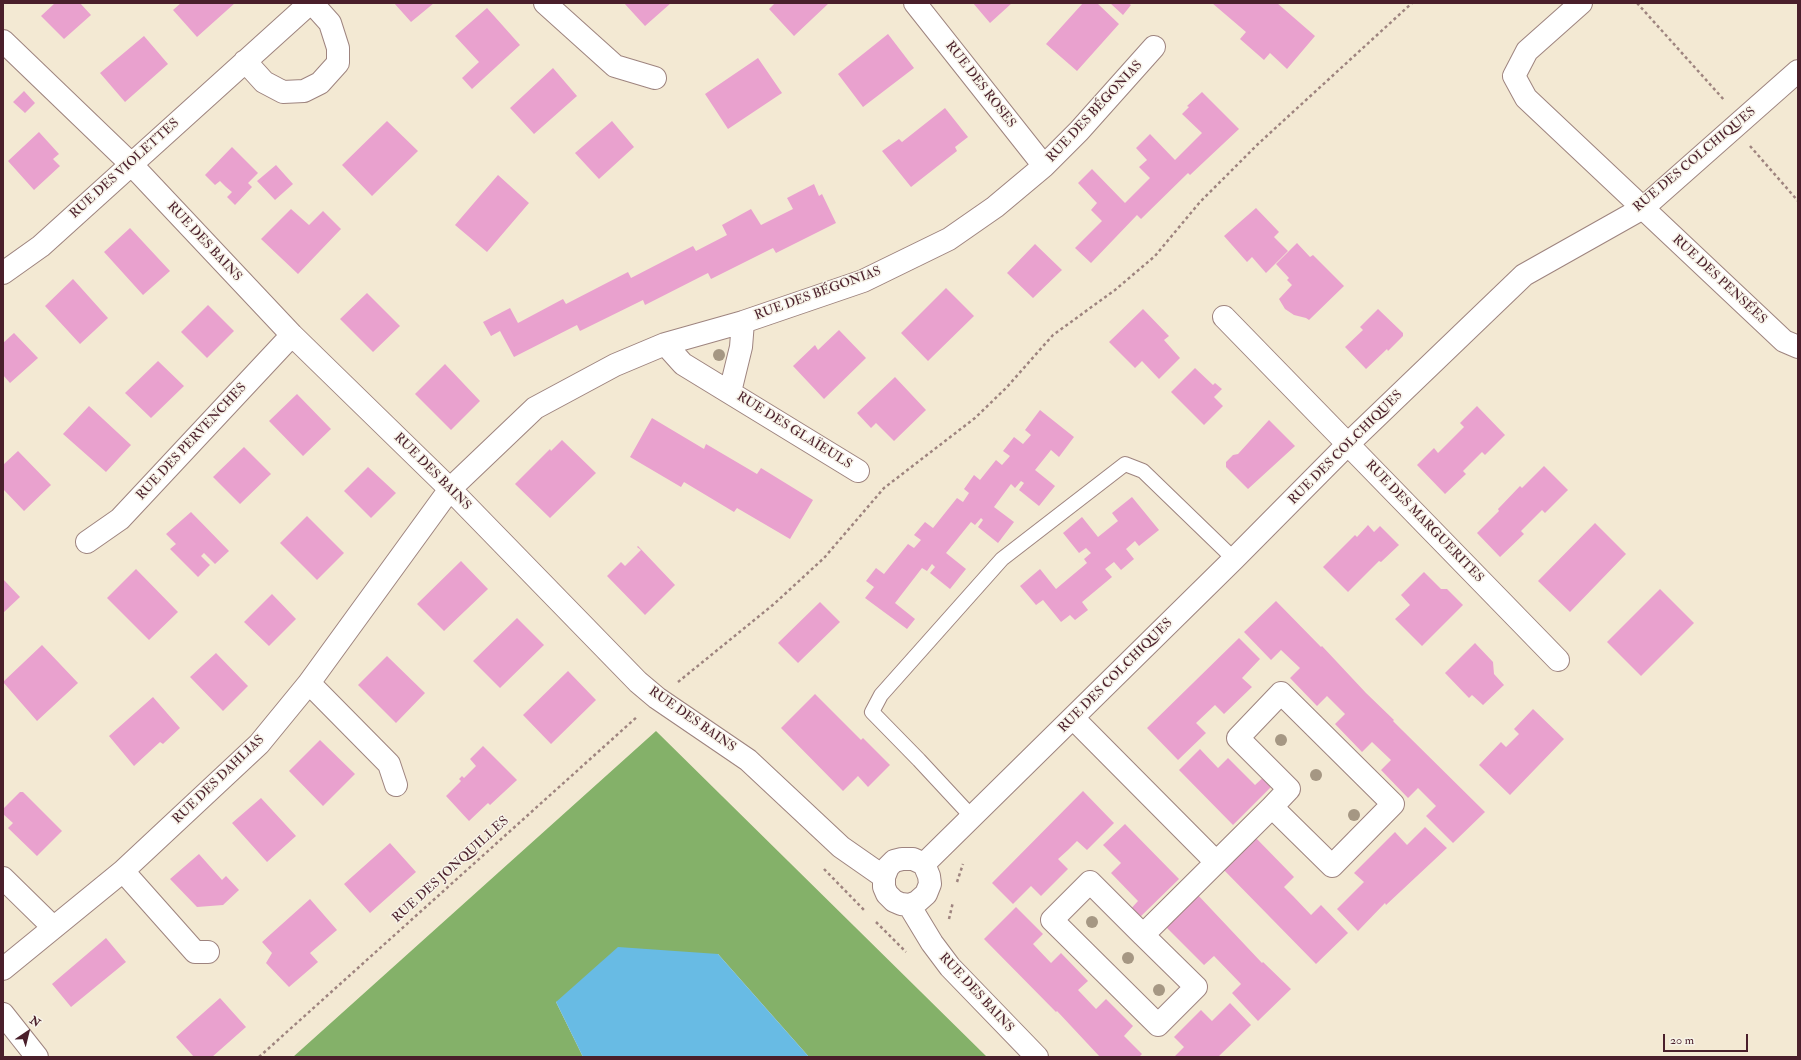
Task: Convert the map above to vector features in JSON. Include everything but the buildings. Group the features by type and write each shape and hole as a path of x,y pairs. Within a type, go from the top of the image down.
{"street":[{"name":"RUE DES VIOLETTES","path":"3,273 41,246 245,61 311,3 330,22 338,48 338,63 320,83 304,91 283,92 264,82 245,61"},
{"path":"545,3 615,66 654,78"},
{"name":"RUE DES ROSES","path":"915,3 1044,166"},
{"name":"RUE DES PENSÉES","path":"1581,3 1527,51 1514,76 1526,98 1784,341 1798,347"},
{"name":"RUE DES BAINS","path":"3,41 131,164 292,335 450,489 638,682 657,698 748,760 841,847 884,878"},
{"name":"RUE DES BÉGONIAS","path":"450,489 535,408 615,365 665,344 743,322 863,281 949,239 995,207 1044,166 1080,131 1154,47"},
{"name":"RUE DES COLCHIQUES","path":"924,864 1234,559 1348,444 1524,276 1644,208 1798,71"},
{"name":"RUE DES MARGUERITES","path":"1224,317 1558,660"},
{"name":"RUE DES GLAÏEULS","path":"730,392 741,347 743,322"},
{"name":"RUE DES PERVENCHES","path":"87,542 120,519 292,335"},
{"name":"RUE DES GLAÏEULS","path":"665,344 682,364 858,471"},
{"name":"RUE DES DAHLIAS","path":"3,969 52,927 123,871 259,744 309,683 450,489"},
{"path":"309,683 389,764 396,785"},
{"path":"1143,936 1289,789 1238,738 1281,693 1393,804 1332,866 1272,807"},
{"path":"1073,718 1216,862"},
{"path":"912,859 924,864 929,876 930,884 923,898 909,905 894,901 887,894 884,887 884,878 888,867 898,860 912,859"},
{"path":"123,871 195,952 208,952"},
{"path":"3,878 52,927"},
{"path":"1090,882 1143,936 1196,987 1158,1025 1052,920 1090,882"},
{"name":"RUE DES BAINS","path":"909,905 932,943 950,967 1037,1057"},
{"path":"3,1014 37,1057"}],"lane":[{"path":"972,817 872,712 881,695 1002,559 1125,464 1143,471 1234,559"}],"path":[{"name":"RUE DES JONQUILLES","path":"259,1057 657,698 774,604 824,558 884,488 975,418 1006,387 1053,335 1115,290 1156,256 1200,202 1258,144 1412,3"},
{"path":"1637,3 1738,124 1798,201"}],"green space":[{"path":"656,731 987,1057 809,1057 718,954 556,1002 583,1057 293,1057"}],"water":[{"path":"618,947 718,954 809,1057 583,1057 556,1002"}]}
